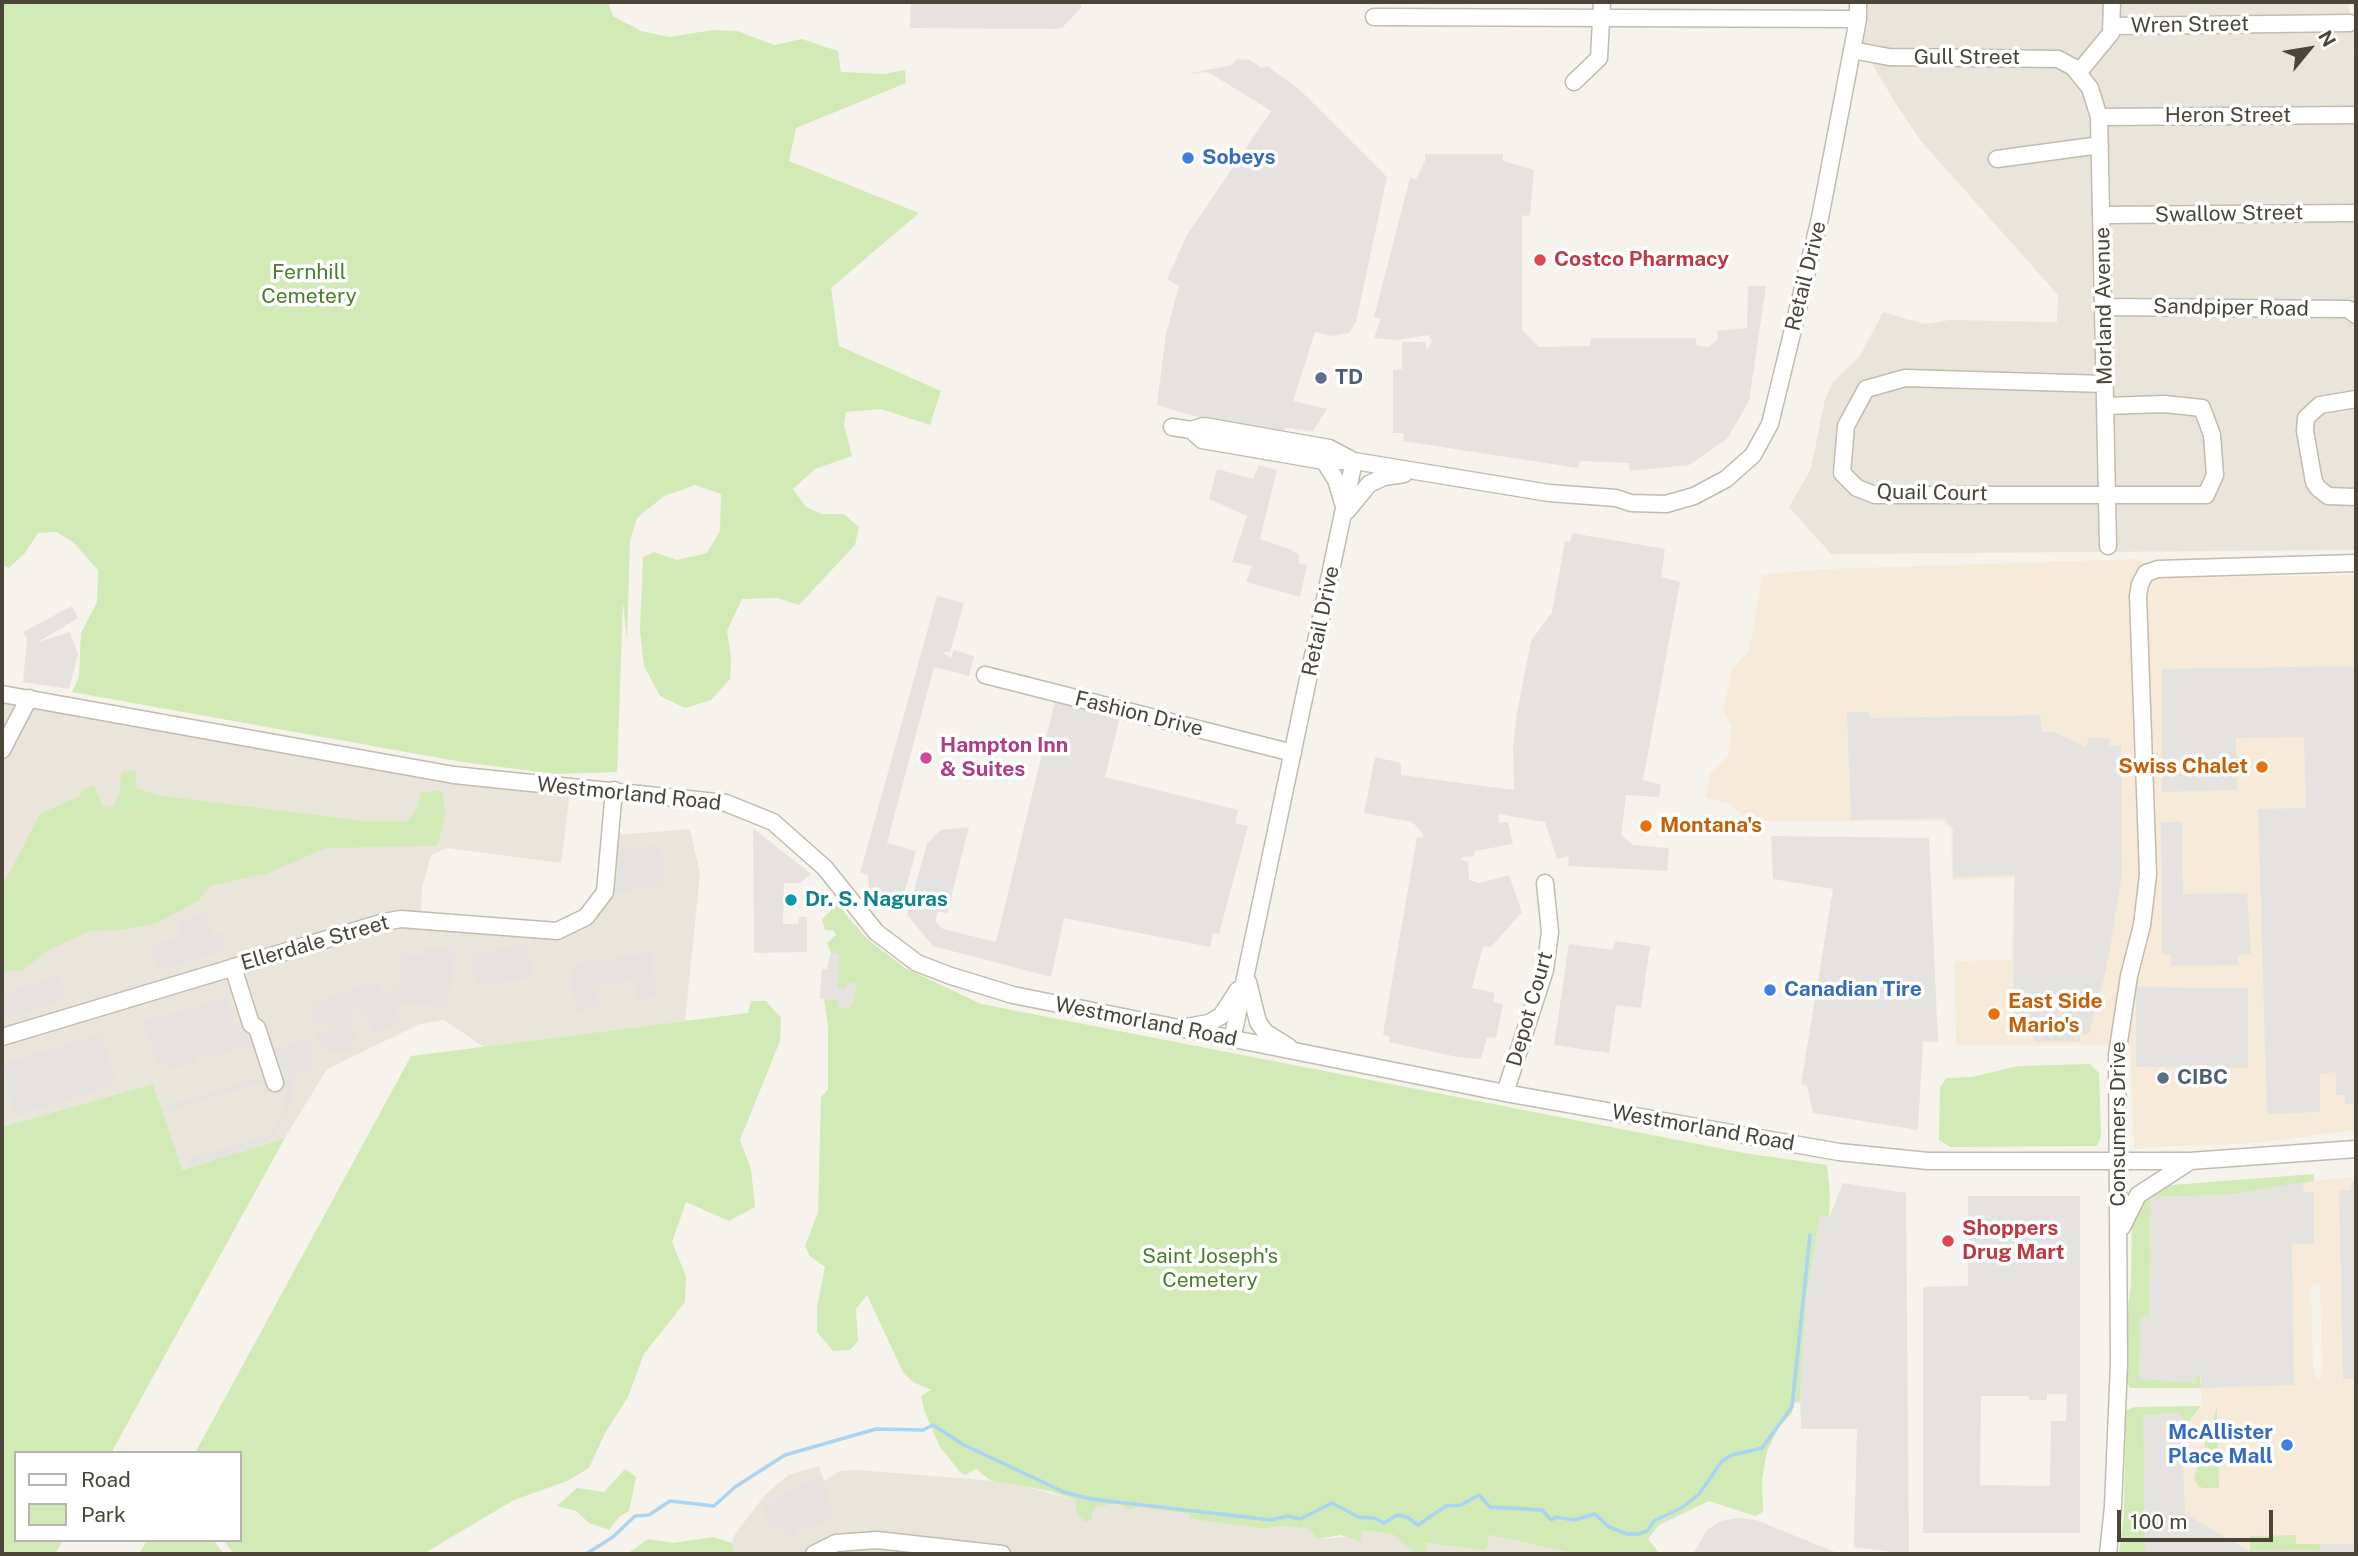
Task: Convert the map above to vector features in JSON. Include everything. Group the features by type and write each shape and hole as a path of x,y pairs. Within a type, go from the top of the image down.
{"street":[{"name":"Retail Drive","path":"1232,1040 1354,461 1549,493 1616,498 1666,496 1674,500 1713,486 1740,468 1753,455 1770,424 1820,218 1852,50 1858,2"},
{"path":"2079,72 2102,47 2113,26 2112,2"},
{"path":"1374,16 1602,10 1857,19"},
{"path":"1574,82 1599,58 1602,10"},
{"name":"Wren Street","path":"2113,26 2350,23"},
{"name":"Gull Street","path":"1852,50 1889,57 2051,58 2067,62 2079,72"},
{"name":"Morland Avenue","path":"2079,72 2095,99 2099,117 2108,546"},
{"name":"Heron Street","path":"2099,117 2356,116"},
{"path":"1997,159 2100,145"},
{"name":"Swallow Street","path":"2103,215 2356,213"},
{"name":"Sandpiper Road","path":"2104,307 2348,309 2356,315"},
{"name":"Quail Court","path":"2105,384 1905,378 1866,389 1846,426 1842,473 1857,488 1875,495 2107,493"},
{"path":"2356,399 2320,405 2311,411 2305,431 2314,482 2318,488 2328,496 2356,497"},
{"path":"2106,406 2164,404 2202,408 2212,435 2215,475 2206,495 2107,493"},
{"path":"1172,427 1191,430 1204,426 1329,448 1354,461"},
{"path":"1191,430 1202,440 1324,461 1354,461"},
{"path":"1324,461 1340,489 1343,516"},
{"path":"1343,516 1368,484 1384,477 1417,472"},
{"name":"Consumers Drive","path":"2108,1554 2113,1506 2119,1363 2119,1036 2129,976 2142,925 2148,875 2138,596 2146,573 2158,569 2356,563"},
{"name":"Fashion Drive","path":"985,675 1293,753"},
{"name":"Westmorland Road","path":"2,694 442,773 719,801 746,809 773,822 825,868 876,932 917,963 981,987 1176,1029 1505,1093 1758,1138 1895,1158 2023,1164 2118,1163 2190,1161 2356,1149"},
{"path":"2,750 29,698"},
{"name":"Ellerdale Street","path":"2,1037 401,919 557,931 586,917 606,892 614,790"},
{"name":"Depot Court","path":"1505,1093 1545,970 1550,932 1545,883"},
{"path":"238,966 251,1024 257,1028 275,1083"},
{"path":"1176,1029 1209,1023 1221,1016 1246,972"},
{"path":"1246,972 1258,1021 1277,1040 1301,1053"},
{"path":"2120,1232 2138,1195 2190,1161"},
{"path":"814,1554 836,1544 877,1541 1002,1554"}],"shaded area":[{"path":"911,2 1081,2 1081,8 1063,27 1057,29 910,28"},
{"path":"1861,2 2348,2 2350,15 2356,18 2353,54 2356,56 2356,550 1831,554 1789,507 1811,469 1825,399 1834,381 1860,356 1883,312 1925,324 1950,320 2057,322 2058,295 1921,141 1896,104 1862,47 1858,20"},
{"path":"1237,59 1250,60 1262,68 1267,66 1300,90 1387,177 1356,322 1349,333 1331,336 1315,332 1293,401 1327,409 1313,431 1285,428 1282,442 1157,405 1166,334 1179,286 1167,279 1187,235 1271,111 1208,72 1187,74 1232,65"},
{"path":"1425,154 1503,154 1503,161 1534,170 1530,215 1522,216 1522,330 1539,347 1590,346 1591,338 1696,338 1696,345 1709,347 1718,339 1717,331 1747,328 1748,286 1766,286 1749,401 1727,439 1689,465 1630,471 1629,463 1580,461 1578,468 1403,441 1404,433 1393,433 1393,370 1402,369 1402,342 1425,342 1427,350 1432,342 1429,335 1396,340 1374,338 1381,319 1374,317 1410,178 1416,179 1425,161"},
{"path":"1259,465 1277,470 1260,539 1292,550 1299,555 1299,563 1307,565 1300,597 1246,582 1252,566 1232,562 1247,516 1209,499 1217,469 1253,479"},
{"path":"1572,533 1665,549 1661,577 1680,582 1643,780 1661,785 1659,797 1626,795 1621,835 1633,845 1669,848 1667,871 1568,866 1569,856 1557,859 1545,822 1498,814 1499,823 1508,822 1513,844 1475,851 1474,856 1463,857 1462,860 1468,862 1469,880 1479,883 1509,875 1522,912 1491,947 1483,946 1472,988 1495,993 1493,1002 1503,1004 1496,1038 1487,1037 1481,1059 1457,1057 1389,1042 1390,1037 1383,1034 1417,837 1423,838 1423,833 1412,822 1364,813 1375,757 1401,763 1401,775 1514,790 1513,746 1531,641 1552,612 1565,541 1570,542"},
{"path":"2139,559 2158,578 2356,575 2356,1130 2255,1143 2134,1148 2130,1045 1956,1046 1955,961 2011,960 2014,878 1952,880 1951,828 1942,821 1749,821 1729,803 1706,798 1710,773 1728,757 1732,727 1723,710 1732,669 1749,651 1762,575 1828,569"},
{"path":"937,596 964,603 950,652 942,652 951,658 954,650 974,656 969,676 934,667 887,843 916,851 900,909 878,903 880,894 869,888 868,875 860,873"},
{"path":"72,606 78,618 38,642 70,632 78,654 69,689 23,682 27,639 23,632"},
{"path":"2356,666 2356,1104 2345,1104 2345,1095 2336,1095 2336,1072 2320,1074 2320,1112 2267,1114 2258,809 2306,808 2304,737 2236,738 2237,790 2162,792 2162,669"},
{"path":"2,694 571,785 561,863 447,848 431,855 422,888 421,911 532,922 560,921 577,913 596,892 603,836 690,829 700,874 685,1021 484,1047 444,1020 420,1024 327,1069 285,1138 181,1170 153,1084 2,1127"},
{"path":"1055,701 1120,717 1105,777 1238,810 1235,823 1248,826 1219,934 1213,933 1210,947 1064,918 1051,977 933,946 907,915 927,844 940,830 969,827 947,914 938,911 935,921 943,929 996,942"},
{"path":"1847,712 1868,712 1870,718 2040,715 2042,732 2053,732 2086,747 2089,738 2110,738 2110,746 2121,746 2122,874 2108,962 2089,1034 2080,1034 2080,1042 2034,1042 2033,1035 2013,1036 2015,875 1953,878 1953,828 1943,818 1851,820"},
{"path":"2161,822 2182,822 2183,894 2247,893 2251,954 2238,955 2238,965 2171,966 2171,954 2162,954"},
{"path":"753,828 811,874 800,883 784,883 783,924 798,924 799,917 807,917 807,952 754,953"},
{"path":"1771,836 1929,838 1938,1042 1923,1041 1918,1130 1813,1113 1807,1086 1801,1084 1833,889 1773,879"},
{"path":"661,845 664,888 615,892 621,847"},
{"path":"206,913 212,935 222,932 227,950 158,971 151,945 182,936 178,921"},
{"path":"1615,941 1650,946 1641,1008 1616,1005 1609,1053 1554,1045 1569,944 1613,950"},
{"path":"527,944 533,977 476,987 470,954"},
{"path":"424,946 455,950 448,1008 394,1002 401,1024 374,1032 360,1009 348,1013 358,1040 349,1043 351,1051 327,1054 326,1045 319,1047 315,1035 334,1028 331,1020 323,1026 309,1011 323,999 378,982 384,999 400,982 399,953 422,956"},
{"path":"651,953 657,997 638,1000 634,979 595,987 599,1007 577,1013 570,974 574,963"},
{"path":"831,953 839,955 838,988 846,989 847,982 857,983 854,1001 849,1008 838,1007 837,1000 820,999 822,969 827,969"},
{"path":"59,974 67,999 4,1020 2,993"},
{"path":"2136,987 2248,988 2248,1068 2136,1067"},
{"path":"227,997 236,1029 244,1027 250,1045 207,1058 204,1051 196,1053 198,1061 167,1071 165,1062 157,1064 144,1022"},
{"path":"101,1033 117,1084 15,1116 2,1064"},
{"path":"308,1039 315,1057 307,1061 309,1068 295,1073 291,1103 277,1132 262,1145 190,1167 187,1159 267,1136 280,1120 286,1096 272,1050"},
{"path":"264,1075 266,1081 168,1112 166,1106"},
{"path":"2353,1177 2352,1182 2356,1182 2356,1554 2145,1554 2181,1413 2181,1427 2185,1429 2201,1406 2201,1377 2151,1197","holes":["2320,1284 2320,1379 2316,1379 2313,1366 2311,1285"]},
{"path":"2302,1182 2304,1192 2314,1192 2314,1244 2292,1244 2294,1385 2201,1388 2201,1377 2196,1373 2195,1383 2139,1379 2140,1317 2149,1317 2151,1197 2227,1195"},
{"path":"2352,1182 2356,1182 2356,1379 2343,1379 2339,1191 2351,1190"},
{"path":"1843,1183 1906,1193 1909,1554 1854,1547 1857,1429 1801,1429 1800,1392 1806,1301 1820,1216 1829,1218"},
{"path":"1968,1196 2080,1196 2080,1533 1923,1533 1923,1287 1917,1287 1968,1286","holes":["2047,1394 2067,1394 2066,1421 2051,1421 2050,1486 1980,1485 1981,1396 2029,1396 2029,1400 2047,1400"]},
{"path":"2181,1413 2185,1514 2250,1551 2320,1550 2320,1544 2356,1544 2356,1554 2145,1554 2143,1416"},
{"path":"819,1466 824,1481 840,1471 858,1470 1007,1482 1076,1500 1093,1517 1094,1508 1117,1503 1126,1509 1138,1507 1191,1514 1191,1519 1265,1529 1277,1526 1310,1529 1316,1539 1345,1537 1362,1530 1394,1535 1416,1554 734,1554 732,1543 735,1534 765,1495 788,1475"},
{"path":"822,1475 834,1519 810,1528 798,1529 790,1539 783,1531 768,1527 764,1506"},
{"path":"1739,1518 1756,1520 1840,1554 1693,1554 1707,1530 1721,1521"},
{"path":"1488,1535 1576,1554 1425,1554 1426,1543 1486,1551"}],"green space":[{"name":"Fernhill Cemetery","path":"2,2 608,2 613,16 641,31 669,37 713,30 737,31 774,45 802,39 838,51 841,72 884,74 905,70 906,83 796,128 789,161 919,213 831,288 839,346 941,391 930,425 881,409 846,412 844,425 852,456 815,469 793,489 806,507 822,514 844,514 859,527 855,545 799,605 777,598 742,599 727,631 731,658 730,679 711,700 685,708 660,696 644,666 640,631 643,557 654,552 677,560 707,553 720,531 721,494 695,485 664,496 637,518 630,541 627,642 623,602 617,772 556,774 462,762 72,692 79,677 81,633 97,602 98,570 73,542 56,532 38,533 25,553 9,568 2,565"},
{"path":"136,770 136,788 161,796 365,821 408,821 417,808 421,792 442,791 446,814 437,846 326,848 268,873 210,886 199,900 157,923 122,930 89,931 47,951 21,971 2,971 2,887 40,814 78,797 84,789 94,786 104,808 114,806 120,792 121,772"},
{"name":"Saint Joseph's Cemetery","path":"837,904 867,939 905,968 981,1004 1744,1153 1827,1165 1829,1218 1820,1217 1806,1301 1800,1402 1794,1403 1792,1413 1779,1427 1767,1451 1762,1480 1763,1512 1755,1516 1709,1501 1659,1525 1648,1539 1660,1554 1576,1554 1489,1535 1486,1551 1427,1543 1425,1554 1416,1554 1394,1535 1362,1530 1361,1542 1341,1535 1316,1539 1310,1529 1278,1526 1265,1529 1190,1519 1190,1514 1138,1507 1128,1510 1117,1503 1094,1508 1092,1519 1085,1522 1076,1512 1076,1500 1049,1491 990,1480 976,1469 965,1475 960,1472 940,1447 924,1410 921,1396 931,1390 913,1382 903,1372 867,1295 856,1309 858,1341 850,1350 833,1351 817,1332 817,1307 825,1267 810,1256 805,1246 818,1212 821,1097 828,1089 828,1027 824,999 820,999 822,969 827,969 831,953 827,943 836,935 834,931 825,930 822,919"},
{"path":"751,1001 766,1001 781,1018 780,1041 740,1140 751,1169 755,1207 729,1221 686,1202 672,1242 686,1276 685,1302 644,1354 628,1397 605,1433 589,1468 567,1481 514,1500 423,1554 234,1554 225,1542 242,1542 242,1451 196,1451 411,1056 748,1013"},
{"path":"2090,1064 2099,1073 2101,1136 2097,1146 1950,1147 1939,1140 1940,1088 1946,1078 1972,1077 2018,1066"},
{"path":"153,1084 182,1170 285,1138 112,1451 14,1451 14,1542 62,1542 55,1554 2,1554 2,1127"},
{"path":"2314,1174 2314,1181 2227,1195 2151,1197 2149,1317 2141,1317 2195,1383 2195,1373 2200,1375 2201,1388 2130,1388 2125,1379 2128,1331 2125,1330 2131,1284 2132,1220 2138,1205 2152,1192 2172,1185"},
{"path":"2201,1406 2184,1429 2181,1428 2181,1413 2144,1416 2145,1554 2119,1554 2124,1513 2126,1411 2134,1407"},
{"path":"2217,1407 2219,1488 2203,1488 2198,1486 2194,1478"},
{"path":"625,1469 636,1477 629,1511 619,1517 609,1530 589,1523 576,1511 557,1506 577,1488 604,1492"},
{"path":"2296,1535 2296,1544 2320,1544 2320,1550 2250,1551 2250,1536"},
{"path":"713,1537 732,1543 734,1554 627,1554 648,1539 673,1543"},
{"path":"146,1542 215,1542 224,1554 139,1554"}],"waterway":[{"path":"586,1554 613,1537 635,1516 649,1515 670,1501 714,1506 735,1487 785,1455 876,1429 923,1430 933,1425 964,1445 1064,1492 1091,1499 1271,1520 1288,1516 1300,1519 1332,1503 1358,1517 1374,1518 1384,1523 1397,1515 1407,1517 1418,1525 1446,1506 1461,1505 1479,1495 1490,1507 1542,1510 1551,1520 1556,1517 1574,1520 1595,1514 1609,1527 1627,1534 1638,1534 1647,1531 1654,1521 1683,1507 1699,1494 1722,1461 1732,1455 1762,1448 1792,1407 1810,1235"}],"place":[{"name":"Sobeys","path":"1188,158"},
{"name":"Costco Pharmacy","path":"1540,260"},
{"name":"TD","path":"1321,378"},
{"name":"Hampton Inn & Suites","path":"926,758"},
{"name":"Swiss Chalet","path":"2262,767"},
{"name":"Montana's","path":"1646,826"},
{"name":"Dr. S. Naguras","path":"791,900"},
{"name":"Canadian Tire","path":"1770,990"},
{"name":"East Side Mario's","path":"1994,1014"},
{"name":"CIBC","path":"2163,1078"},
{"name":"Shoppers Drug Mart","path":"1948,1241"},
{"name":"McAllister Place Mall","path":"2287,1445"}]}
